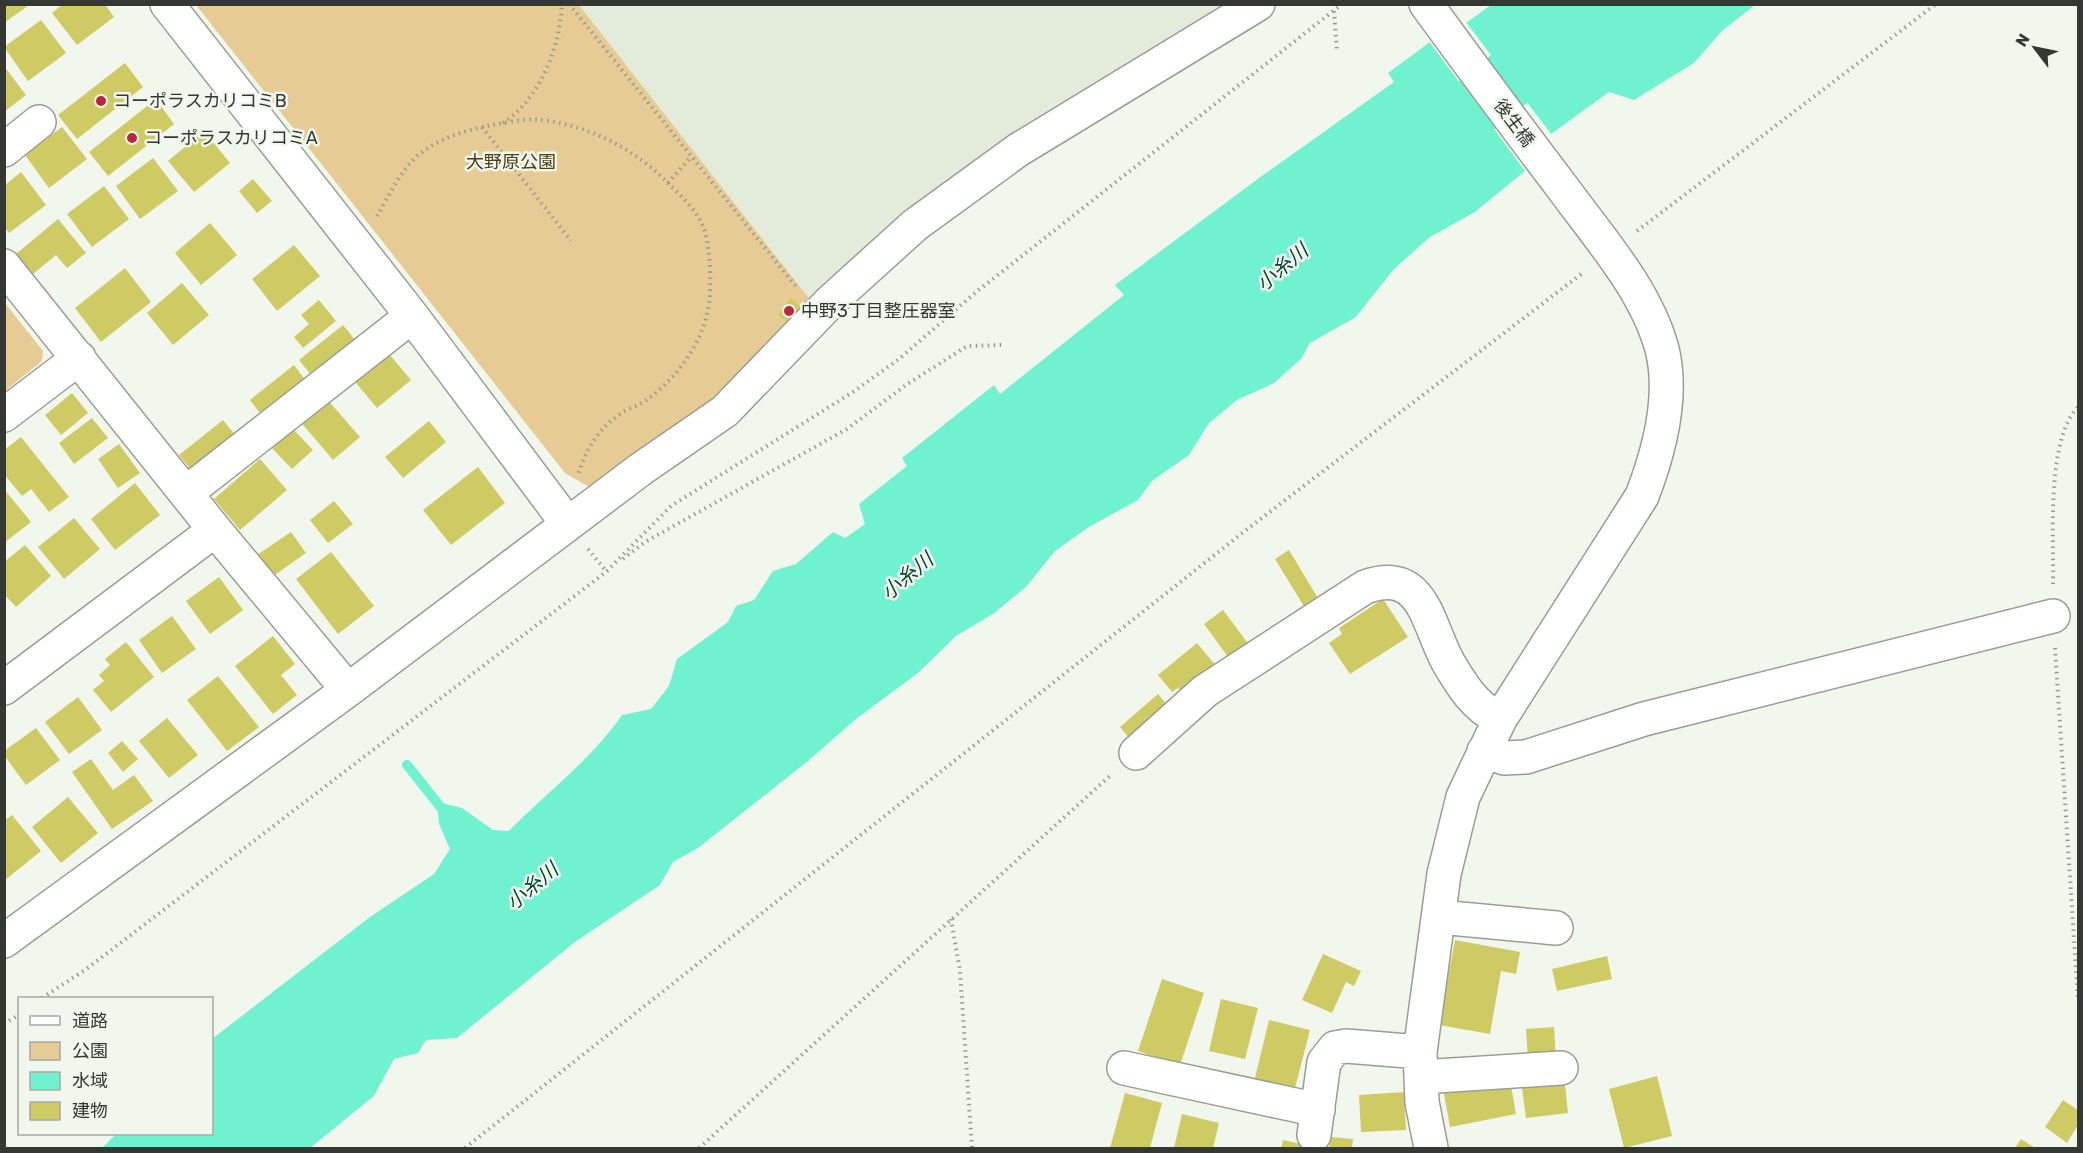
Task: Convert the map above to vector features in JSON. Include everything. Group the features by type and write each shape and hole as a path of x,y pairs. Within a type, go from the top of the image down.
{"street":[{"path":"167,4 412,316 567,523"},
{"path":"4,941 348,690 567,523 725,411 819,314 915,225 1018,150 1258,4"},
{"name":"後生橋","path":"1426,4 1606,247 1650,313 1662,351 1665,401 1656,460 1642,496 1500,718 1463,797 1452,835 1421,1065 1422,1102 1431,1149"},
{"path":"4,150 39,122"},
{"path":"4,266 215,530 348,690"},
{"path":"186,493 412,316"},
{"path":"4,415 79,358"},
{"path":"4,688 215,530"},
{"path":"1136,753 1205,690 1365,586 1383,580 1400,583 1412,591 1423,604 1448,660 1467,692 1482,710 1500,718"},
{"path":"1484,751 1504,758 1527,757 1644,719 2053,616"},
{"path":"1439,918 1556,928"},
{"path":"1124,1068 1316,1123 1324,1062 1335,1048 1346,1046 1421,1065 1561,1068"}],"path":[{"path":"503,123 518,113 531,96 557,38 562,4"},
{"path":"569,4 819,314"},
{"path":"615,564 671,506 853,392 899,359 975,293 1342,4"},
{"path":"465,1149 1250,526 1606,247 1936,4"},
{"path":"1334,11 1337,52"},
{"path":"376,218 418,155 445,138 482,127 540,119 589,130 624,148 668,183 687,202 704,228 710,263 708,309 696,344 674,376 649,399 622,413 601,431 584,454 576,481"},
{"path":"482,127 571,241"},
{"path":"668,183 691,157"},
{"path":"45,997 84,970 645,542 847,429 906,385 967,346 1003,345"},
{"path":"2079,407 2071,414 2059,452 2054,490 2053,616 2067,852 2079,1000"},
{"path":"699,1149 951,918 1136,753"},
{"path":"951,918 960,971 972,1149"},
{"path":"4,1024 18,1015"}],"shaded area":[{"path":"579,5 1233,5 815,306"}],"green space":[{"name":"大野原公園","path":"196,5 579,5 815,306 717,402 589,487 565,473"},
{"path":"5,303 43,351 42,361 5,391"}],"water":[{"path":"1491,5 1755,5 1722,31 1694,63 1634,100 1609,92 1551,134 1466,23"},
{"path":"1430,42 1525,171 1475,212 1430,237 1393,270 1356,317 1310,343 1301,359 1274,383 1237,400 1209,423 1189,455 1152,481 1138,500 1089,527 1055,551 1026,587 993,614 956,636 918,673 856,719 808,761 698,848 673,862 660,885 575,942 457,1038 426,1040 418,1053 394,1059 374,1096 310,1148 102,1148 115,1135 213,1135 213,1038 370,917 434,874 450,849 439,824 437,802 462,808 493,830 509,831 597,747 622,715 651,709 669,686 677,659 728,622 736,606 754,600 773,571 796,564 833,532 845,538 865,524 859,504 907,466 902,458 994,385 1000,394 1124,295 1115,285 1394,82 1388,73"}],"pier":[{"path":"1465,21 1552,136 1548,135 1464,25"},
{"path":"1428,40 1432,40 1528,169 1527,173"}],"building":[{"path":"63,4 105,4 114,17 77,45 52,13"},
{"path":"4,5 29,5 4,23"},
{"path":"41,20 66,53 28,81 4,47"},
{"name":"コーポラスカリコミB","path":"125,63 143,87 77,139 58,115"},
{"path":"4,66 26,95 4,112"},
{"name":"コーポラスカリコミA","path":"156,99 174,124 108,176 89,152"},
{"path":"62,127 87,159 49,188 25,155"},
{"path":"204,131 230,163 194,192 168,161"},
{"path":"153,158 178,191 140,219 116,186"},
{"path":"21,172 46,205 9,233 5,228 5,185"},
{"path":"253,179 272,201 257,213 239,191"},
{"path":"104,186 129,219 92,247 67,214"},
{"path":"58,219 86,253 67,268 56,255 33,274 16,254"},
{"path":"210,223 237,255 201,285 175,253"},
{"path":"294,245 320,276 277,311 252,279"},
{"path":"125,268 151,302 101,342 75,308"},
{"path":"182,283 209,315 173,345 147,313"},
{"name":"中野3丁目整圧器室","path":"791,298 800,306 786,322 778,315"},
{"path":"319,300 336,321 303,348 294,337 309,324 301,315"},
{"path":"343,325 360,346 316,381 299,360"},
{"path":"385,349 411,380 377,408 351,377"},
{"path":"294,365 310,386 266,421 250,400"},
{"path":"72,393 88,413 61,435 45,415"},
{"path":"325,397 360,437 333,460 299,420"},
{"path":"92,418 108,438 74,464 59,443"},
{"path":"223,420 240,441 196,476 179,455"},
{"path":"429,421 446,442 403,478 385,457"},
{"path":"290,426 313,450 292,469 269,445"},
{"path":"21,437 69,497 49,512 31,489 22,496 4,474 4,450"},
{"path":"119,444 140,473 118,488 98,459"},
{"path":"260,459 287,490 240,530 214,499"},
{"path":"478,467 505,503 451,545 423,510"},
{"path":"135,483 160,515 115,550 91,519"},
{"path":"4,489 31,522 4,543"},
{"path":"334,501 353,524 328,543 310,520"},
{"path":"74,518 100,549 64,579 38,547"},
{"path":"291,532 306,553 272,577 257,555"},
{"path":"25,545 51,576 16,607 4,594 4,562"},
{"path":"1289,550 1319,600 1305,608 1275,559"},
{"path":"331,552 374,606 338,634 296,579"},
{"path":"219,577 243,610 210,634 186,601"},
{"path":"1383,599 1408,637 1350,674 1329,643 1342,634 1339,628"},
{"path":"1223,610 1250,646 1231,661 1204,624"},
{"path":"172,616 196,649 162,673 139,640"},
{"path":"273,636 295,664 281,675 297,695 273,714 235,666"},
{"path":"126,642 154,677 111,712 93,690 104,681 99,675 110,665 105,659"},
{"path":"1197,643 1221,672 1188,699 1178,688 1172,692 1158,675"},
{"path":"218,676 259,727 227,751 187,700"},
{"path":"1158,694 1174,713 1135,745 1120,727"},
{"path":"78,697 102,730 69,754 45,722"},
{"path":"167,718 198,755 169,778 139,741"},
{"path":"36,728 60,760 26,785 4,755 4,751"},
{"path":"122,741 138,759 123,772 108,753"},
{"path":"91,759 113,790 134,775 153,801 112,829 72,772"},
{"path":"68,797 98,833 61,863 32,827"},
{"path":"12,815 41,851 4,881 4,821"},
{"path":"1455,940 1520,952 1516,974 1501,971 1490,1034 1439,1025"},
{"path":"1323,954 1361,971 1354,986 1346,982 1332,1013 1302,1000"},
{"path":"1607,956 1612,979 1557,991 1552,969"},
{"path":"1162,979 1204,993 1180,1065 1138,1051"},
{"path":"1221,999 1258,1008 1245,1059 1209,1051"},
{"path":"1269,1020 1310,1030 1294,1092 1254,1082"},
{"path":"1554,1027 1556,1059 1528,1060 1526,1029"},
{"path":"1509,1075 1516,1114 1450,1127 1443,1088"},
{"path":"1564,1076 1568,1113 1526,1118 1521,1081"},
{"path":"1657,1076 1672,1136 1624,1148 1609,1089"},
{"path":"1404,1092 1406,1130 1361,1132 1359,1095"},
{"path":"1125,1093 1162,1103 1150,1148 1110,1148"},
{"path":"2063,1100 2078,1110 2078,1125 2067,1143 2045,1127"},
{"path":"1182,1114 1219,1123 1213,1148 1174,1148"},
{"path":"1331,1137 1353,1139 1352,1148 1329,1148"},
{"path":"2021,1139 2035,1148 2015,1148"},
{"path":"1283,1140 1305,1145 1305,1148 1281,1148"}],"waterway":[{"name":"小糸川","path":"1412,159 1600,4"},
{"path":"407,765 446,814"}],"place":[{"name":"コーポラスカリコミB","path":"101,101"},
{"name":"コーポラスカリコミA","path":"132,138"},
{"name":"中野3丁目整圧器室","path":"789,311"}]}
